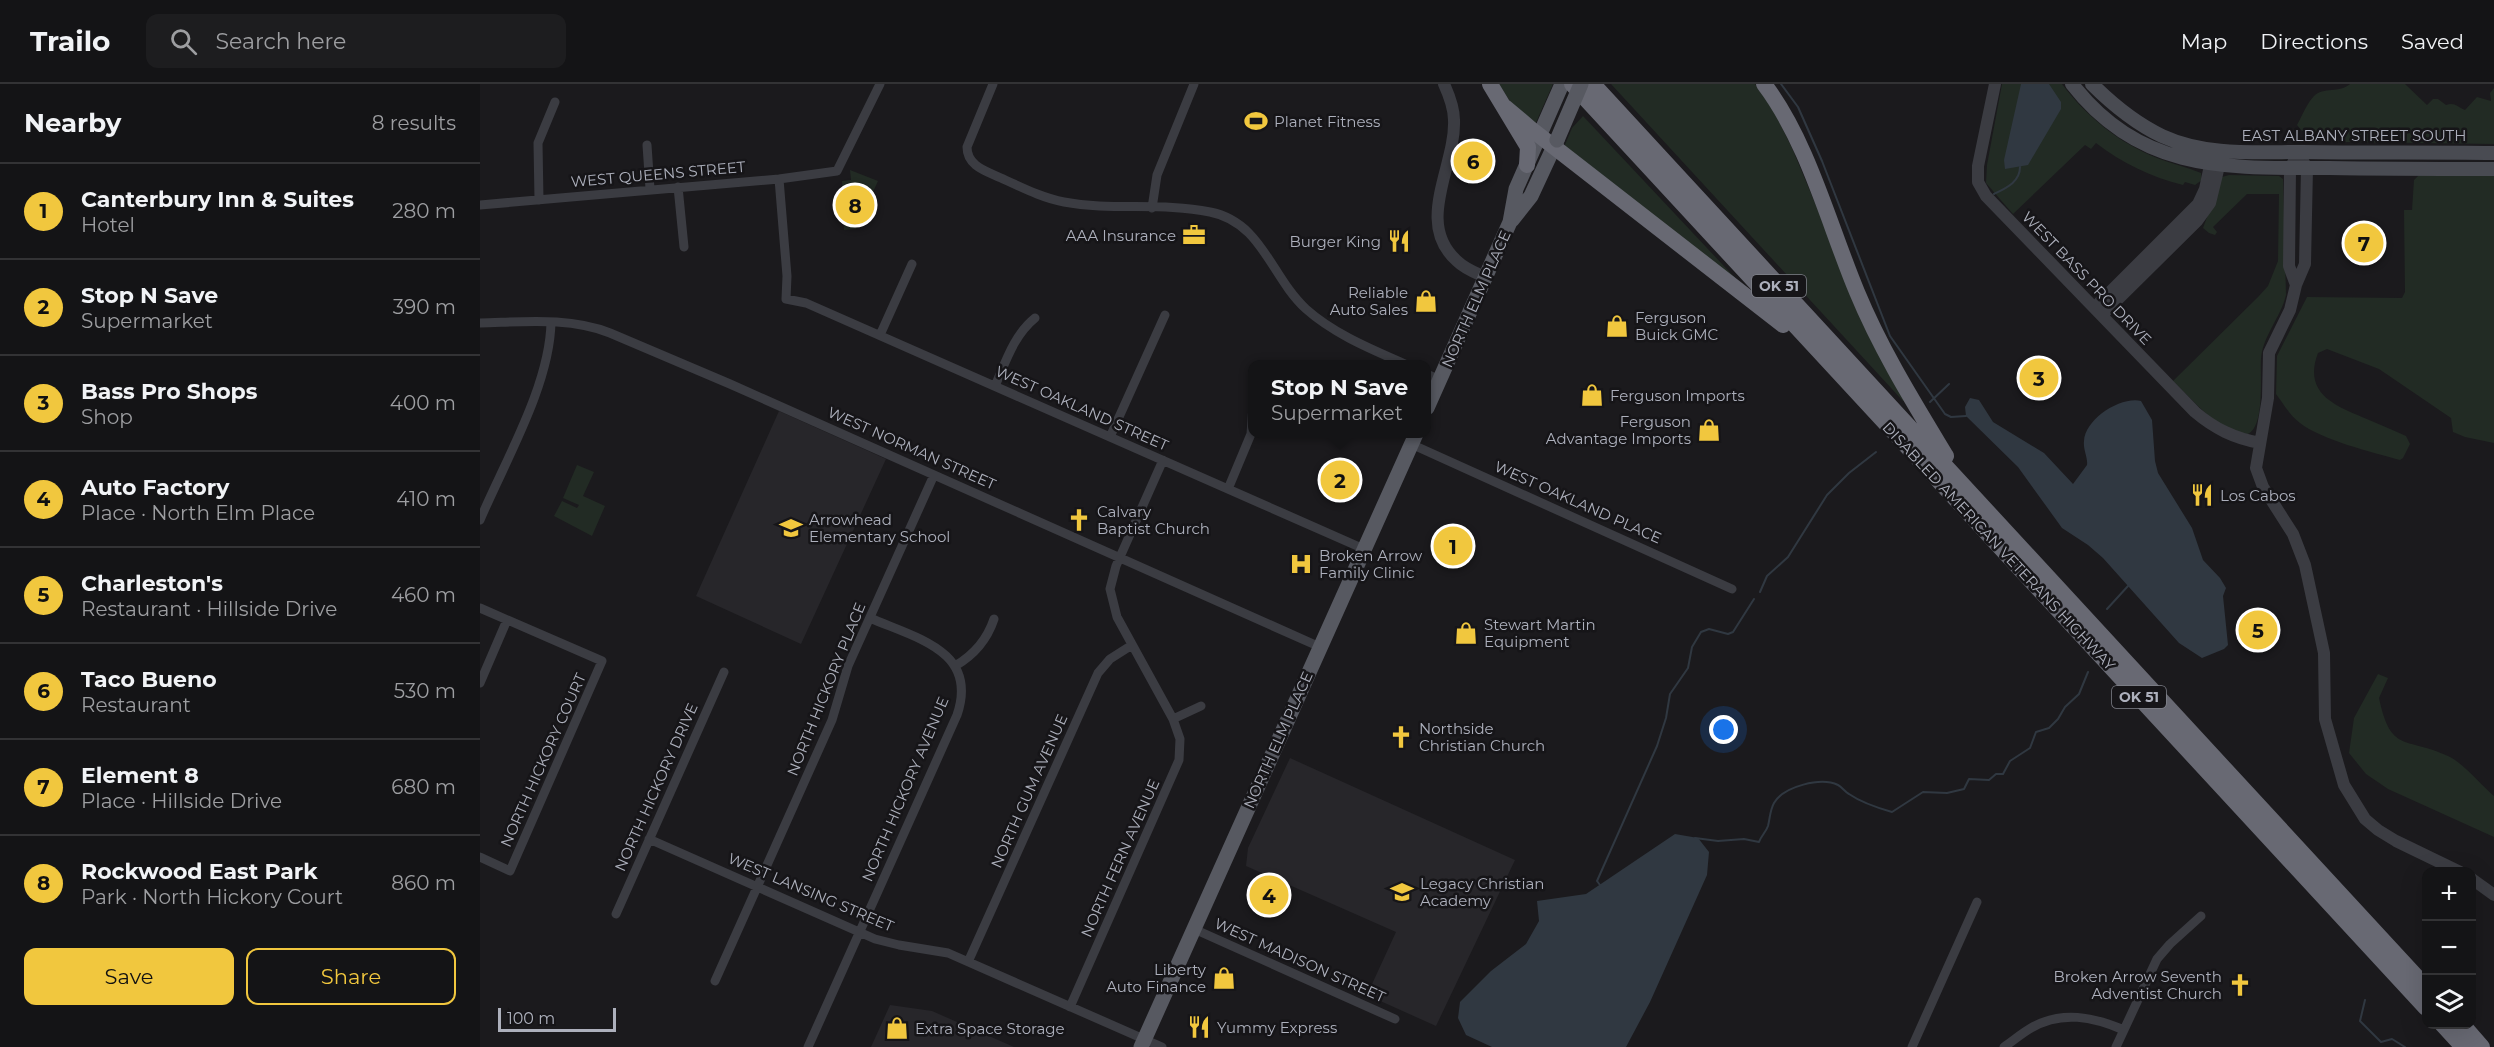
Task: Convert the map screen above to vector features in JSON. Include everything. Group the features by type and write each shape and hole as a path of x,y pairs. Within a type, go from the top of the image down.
{"highway":[{"path":"1490,84 1528,147 1527,165"},
{"name":"DISABLED AMERICAN VETERANS HIGHWAY","path":"1572,84 2422,1003"},
{"name":"DISABLED AMERICAN VETERANS HIGHWAY","path":"1593,84 2422,982"},
{"path":"1764,84 1780,106 1794,134 1881,347 1966,488"},
{"path":"1505,107 1541,131 1819,352"},
{"path":"2447,1029 2463,1047"},
{"path":"2466,1029 2482,1047"}],"main road":[{"name":"NORTH ELM PLACE","path":"1433,377 1485,277 1510,222 1516,189 1562,84"},
{"name":"NORTH ELM PLACE","path":"1510,222 1531,196 1581,84"},
{"path":"2072,84 2094,109 2126,134 2161,152 2213,165 2290,169 2494,169"},
{"name":"EAST ALBANY STREET SOUTH","path":"2092,84 2111,103 2162,136 2195,147 2214,150 2298,152 2494,153"},
{"name":"NORTH ELM PLACE","path":"1143,1043 1413,439"}],"street":[{"name":"WEST QUEENS STREET","path":"480,205 779,179 837,171 880,84"},
{"path":"993,84 969,140 967,150 970,160 977,167 1055,200 1083,204 1210,212 1238,223 1261,245 1284,283 1307,310 1347,337 1396,360"},
{"path":"1152,208 1157,175 1194,84"},
{"path":"1444,84 1451,100 1454,136 1441,191 1438,226 1450,254 1464,267 1485,277"},
{"name":"WEST BASS PRO DRIVE","path":"1995,84 1978,166 1978,182 1986,196 2208,424 2237,438 2260,443"},
{"path":"539,200 538,143 555,102"},
{"path":"647,145 650,189"},
{"path":"2099,311 2198,204 2213,165 2214,150"},
{"path":"2298,152 2307,168 2305,264 2296,285 2290,310 2269,353 2268,398 2256,468 2299,546 2305,565 2324,653 2325,719 2344,785 2365,819 2378,830 2450,867"},
{"path":"2296,285 2289,266 2290,169 2298,152"},
{"name":"WEST OAKLAND STREET","path":"779,179 788,276 786,299 806,303 880,335 1364,549"},
{"path":"678,187 684,247"},
{"path":"880,335 912,264"},
{"path":"1110,437 1165,315"},
{"path":"995,386 1017,338 1024,327 1035,318"},
{"path":"480,520 485,496 537,392 549,352 551,322"},
{"name":"WEST NORMAN STREET","path":"480,323 551,322 583,325 610,333 1320,647"},
{"path":"1228,489 1249,438"},
{"name":"WEST OAKLAND PLACE","path":"1413,439 1732,589"},
{"name":"NORTH FERN AVENUE","path":"1070,1007 1179,760 1180,739 1173,719 1114,612 1111,598 1111,580 1163,460"},
{"name":"NORTH HICKORY PLACE","path":"716,981 835,714 846,672 934,475"},
{"path":"480,608 507,620 480,683"},
{"path":"870,618 936,647 955,666 984,642 994,619"},
{"name":"NORTH HICKORY COURT","path":"480,857 510,871 602,661 507,620"},
{"name":"NORTH GUM AVENUE","path":"968,962 1098,673 1110,658 1132,645"},
{"name":"NORTH HICKORY AVENUE","path":"808,1047 957,716 962,687 955,666"},
{"name":"NORTH HICKORY DRIVE","path":"616,914 723,672"},
{"path":"1173,719 1201,706"},
{"name":"WEST LANSING STREET","path":"649,839 860,932 890,944 941,951 1070,1007 1143,1043 1162,1047"},
{"path":"2476,882 2494,895"},
{"path":"1912,1047 1977,902"},
{"path":"2116,1047 2147,977 2162,952 2201,916"},
{"name":"WEST MADISON STREET","path":"1194,929 1395,1019"},
{"path":"2004,1047 2029,1029 2060,1017 2088,1018 2124,1030"}],"shaded area":[{"path":"1499,84 1553,84 1534,127 1513,106"},
{"path":"1611,84 1755,84 1774,111 1792,148 1868,330 1906,400 1903,401"},
{"path":"2002,84 2062,84 2093,118 2130,145 2157,158 2201,173 2202,180 2195,185 2185,182 2183,185 2160,178 2127,163 2096,143 2091,149 2085,145 2013,214 1986,183 1987,165"},
{"path":"2021,84 2049,84 2061,102 2061,109 2028,165 2005,169 2004,160"},
{"path":"2350,84 2405,84 2427,105 2433,99 2438,99 2446,105 2454,104 2465,110 2477,97 2491,101 2490,93 2494,88 2494,144 2346,142 2335,133 2302,131 2297,125 2314,96"},
{"path":"1583,116 1738,281 1564,147 1572,128"},
{"path":"850,170 878,181 856,229 844,230 842,181 851,180"},
{"path":"2229,175 2279,176 2283,179 2286,295 2262,351 2259,411 2257,421 2248,434 2237,432 2216,421 2173,381 2268,286 2278,261 2279,194 2247,194 2213,227 2217,232 2215,235 2203,228 2222,177"},
{"path":"2419,175 2494,176 2494,443 2453,432 2451,418 2379,369 2327,349 2318,353 2314,366 2314,378 2323,395 2341,407 2406,436 2410,444 2400,460 2321,435 2296,420 2276,394 2277,356 2307,297 2402,298 2405,292 2404,210 2412,210 2414,180"},
{"path":"1970,398 1979,400 1993,422 2044,453 2073,484 2087,465 2084,441 2086,433 2097,417 2124,402 2141,401 2152,420 2158,473 2192,528 2203,560 2226,588 2223,596 2228,645 2202,658 2179,643 2103,558 2062,528 2018,467 1966,416 1965,407"},
{"name":"Arrowhead Elementary School","path":"779,411 886,459 801,644 696,596"},
{"path":"577,465 594,472 583,496 605,506 592,536 554,516 562,501 577,508 579,505 563,498"},
{"path":"2378,674 2388,678 2379,698 2389,728 2395,736 2410,744 2433,750 2453,759 2494,796 2494,837 2388,789 2366,774 2349,753 2354,718"},
{"name":"Legacy Christian Academy","path":"1290,758 1515,860 1436,1026 1367,995 1396,932 1246,866 1248,848"},
{"path":"1675,834 1698,838 1709,852 1707,875 1650,1002 1626,1047 1492,1047 1466,1035 1458,1018 1460,1002 1491,971 1526,944 1539,921 1537,901 1586,894"},
{"path":"890,1005 932,1011 1014,1047 871,1047"}],"waterway":[{"path":"1781,84 1798,107 1822,161 1890,336 1945,414 1951,417 1966,416"},
{"path":"1994,194 2015,181 2020,167"},
{"path":"1930,402 1949,384"},
{"path":"1760,592 1767,576 1788,557 1827,495 1849,473 1876,452"},
{"path":"2107,609 2128,586"},
{"path":"1600,885 1597,881 1657,746 1666,718 1670,694 1688,668 1692,647 1701,632 1709,629 1728,634 1733,632 1754,599"},
{"path":"1695,838 1718,841 1744,839 1759,842 1768,826 1774,803 1779,797 1794,788 1813,783 1838,785 1859,800 1892,812 1923,792 1947,793 1964,789 1969,779 1989,780 1996,774 2003,774 2010,761 2030,748 2036,732 2049,728 2058,719 2065,707 2079,694 2088,672"},
{"path":"2365,1000 2360,1021 2381,1042 2392,1039 2405,1047"}],"place":[{"name":"Planet Fitness","path":"1256,121"},
{"name":"Taco Bueno","path":"1473,161"},
{"name":"Rockwood East Park","path":"855,205"},
{"name":"AAA Insurance","path":"1194,235"},
{"name":"Burger King","path":"1399,241"},
{"name":"Element 8","path":"2364,243"},
{"name":"Reliable Auto Sales","path":"1426,301"},
{"name":"Ferguson Buick GMC","path":"1617,326"},
{"name":"Bass Pro Shops","path":"2039,378"},
{"name":"Ferguson Imports","path":"1592,395"},
{"name":"Ferguson Advantage Imports","path":"1709,430"},
{"name":"Stop N Save","path":"1340,480"},
{"name":"Los Cabos","path":"2202,495"},
{"name":"Calvary Baptist Church","path":"1079,520"},
{"name":"Arrowhead Elementary School","path":"791,528"},
{"name":"Canterbury Inn & Suites","path":"1453,546"},
{"name":"Broken Arrow Family Clinic","path":"1301,564"},
{"name":"Charleston's","path":"2258,630"},
{"name":"Stewart Martin Equipment","path":"1466,633"},
{"name":"Northside Christian Church","path":"1401,737"},
{"name":"Legacy Christian Academy","path":"1402,892"},
{"name":"Auto Factory","path":"1269,895"},
{"name":"Liberty Auto Finance","path":"1224,978"},
{"name":"Broken Arrow Seventh Adventist Church","path":"2240,985"},
{"name":"Yummy Express","path":"1199,1027"},
{"name":"Extra Space Storage","path":"897,1028"}]}
